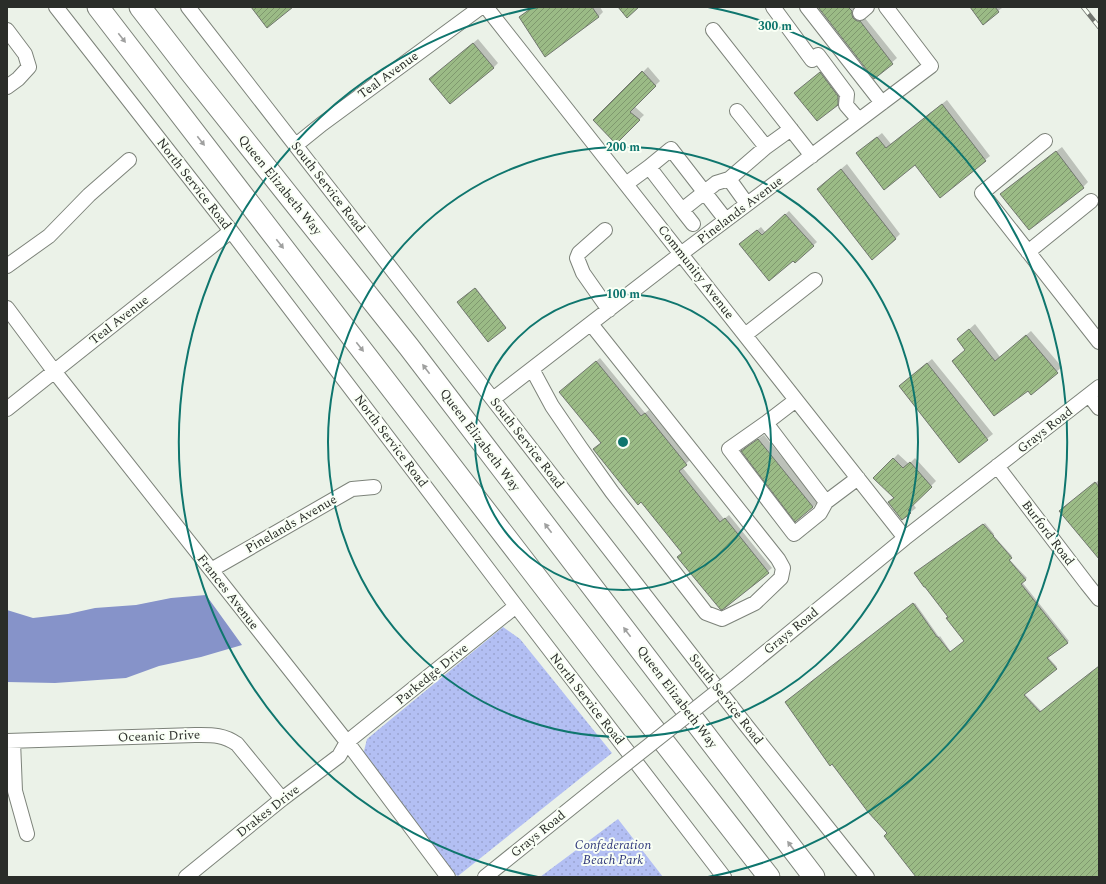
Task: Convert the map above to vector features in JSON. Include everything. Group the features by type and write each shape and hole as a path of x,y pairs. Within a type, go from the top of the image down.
{"highway":[{"path":"98,7 769,877"},
{"name":"Queen Elizabeth Way","path":"140,7 409,347 814,877"}],"street":[{"name":"North Service Road","path":"56,7 231,231 724,877"},
{"name":"South Service Road","path":"188,7 745,724 867,877"},
{"name":"Teal Avenue","path":"296,145 326,121 481,7"},
{"name":"Community Avenue","path":"486,7 905,538"},
{"path":"773,7 812,60 818,55 847,94 846,105 859,120"},
{"path":"807,7 882,103"},
{"name":"Pinelands Avenue","path":"493,400 726,220 931,66 886,7"},
{"path":"7,30 25,54 29,67 18,79 7,87"},
{"path":"713,30 812,156"},
{"path":"737,111 766,148"},
{"path":"682,210 716,183 729,179 791,129"},
{"path":"1045,141 982,193 1097,336"},
{"path":"626,184 649,168 671,149 726,220"},
{"path":"7,266 49,236 89,195 129,160"},
{"path":"649,168 693,224"},
{"path":"729,179 747,204"},
{"path":"1028,252 1091,201"},
{"path":"605,230 579,253 577,258 583,273 609,310"},
{"name":"Teal Avenue","path":"7,409 231,231"},
{"path":"745,336 815,280"},
{"name":"Frances Avenue","path":"7,308 54,371 347,742 448,877"},
{"path":"532,369 552,406 580,447 617,498 706,613 722,619 755,603 781,578 783,568 778,559 591,324"},
{"path":"1094,391 1099,408"},
{"name":"Grays Road","path":"485,877 738,675 905,538 1094,391"},
{"path":"796,400 729,450 794,534 820,513 826,502 858,478"},
{"path":"766,423 826,502"},
{"name":"Burford Road","path":"997,466 1099,599"},
{"name":"Pinelands Avenue","path":"211,570 352,489 374,487"},
{"name":"Parkedge Drive","path":"347,742 516,606"},
{"name":"Oceanic Drive","path":"10,741 218,735 230,738 237,744 282,799"},
{"path":"10,741 15,791 27,834"},
{"name":"Drakes Drive","path":"186,877 282,799 339,756 347,742"}],"green space":[{"path":"503,627 520,639 612,753 458,876 448,871 363,755 367,739"},
{"name":"Confederation Beach Park","path":"618,819 663,877 540,877"}],"shaded area":[{"path":"206,595 242,645 201,657 159,666 126,678 55,683 7,682 7,610 33,618 68,614 95,608 136,605 171,598"}],"building":[{"path":"251,7 293,7 267,28"},
{"path":"533,7 592,7 599,17 545,57 519,17"},
{"path":"618,7 639,7 627,18"},
{"path":"818,7 848,7 852,11 853,18 860,21 893,64 874,79"},
{"path":"970,7 995,7 999,12 983,25"},
{"path":"473,43 494,68 450,104 429,79"},
{"path":"642,71 656,86 630,112 640,120 616,144 593,120"},
{"path":"820,72 838,96 838,105 817,121 794,93"},
{"path":"942,104 986,161 940,198 915,165 884,190 856,153 877,137 886,148"},
{"path":"1056,151 1084,188 1029,230 1000,194"},
{"path":"841,169 896,239 872,260 817,189"},
{"path":"785,214 814,246 795,263 793,261 769,281 739,244 757,230 762,235"},
{"path":"475,288 506,328 488,342 457,302"},
{"path":"969,329 995,361 1026,335 1058,373 1031,395 1028,391 994,416 952,361 965,350 957,339"},
{"path":"596,361 641,416 645,413 687,465 679,471 720,522 725,518 769,573 722,610 677,557 682,553 641,502 638,505 593,449 601,443 559,392"},
{"path":"927,363 988,440 959,463 899,386"},
{"path":"758,439 813,507 795,522 741,451"},
{"path":"893,458 903,468 910,462 932,487 908,510 911,513 902,520 888,502 894,498 873,478"},
{"path":"1095,482 1099,487 1099,559 1059,511"},
{"path":"983,524 1012,558 1009,560 1026,580 1021,584 1068,643 1047,658 1057,669 1024,695 1040,712 1099,666 1099,877 916,877 884,836 887,833 868,812 832,764 830,766 785,702 913,603 937,637 950,652 964,641 946,618 948,617 914,573"}],"railway":[{"path":"1083,7 1099,27"}]}
